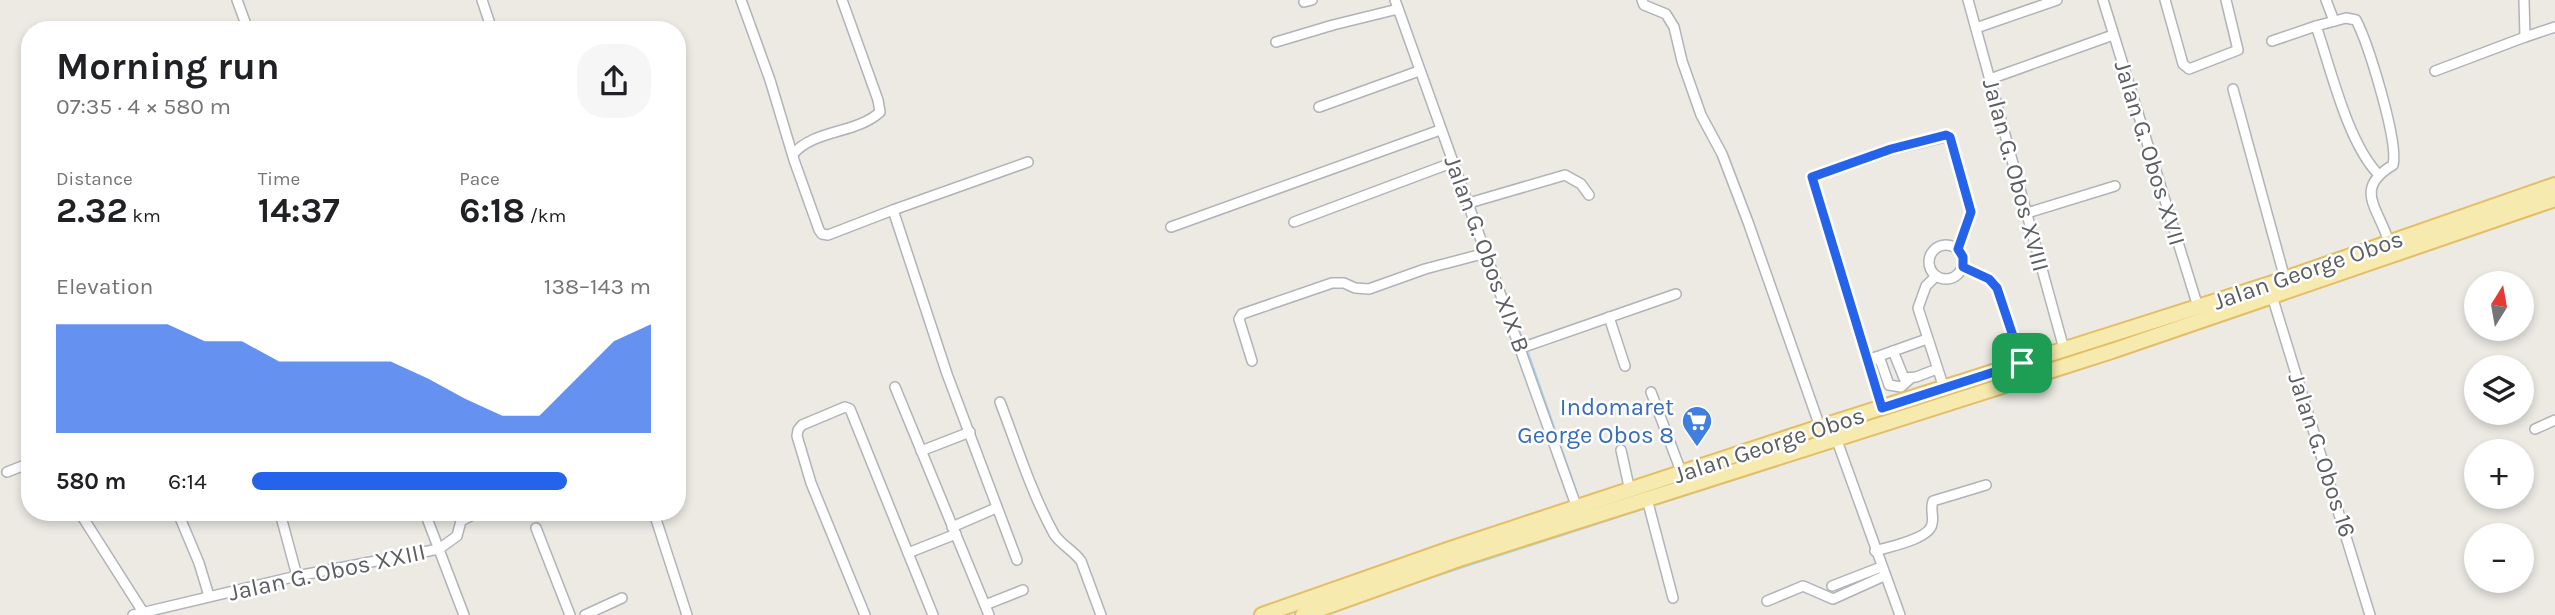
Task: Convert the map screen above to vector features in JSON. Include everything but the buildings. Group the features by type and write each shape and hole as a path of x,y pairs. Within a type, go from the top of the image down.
{"main road":[{"name":"Jalan George Obos","path":"1262,615 1450,549 1682,474 1819,424 1944,388 2021,359 2064,349 2285,279 2555,185"},
{"name":"Jalan George Obos","path":"1303,615 1462,558 2112,351 2555,199"}],"street":[{"path":"237,0 245,21"},
{"path":"482,0 489,21"},
{"path":"741,0 814,218 822,234 828,235 1028,162"},
{"path":"793,154 806,142 862,122 880,112 842,0"},
{"path":"1642,0 1644,5 1666,14 1674,27 1682,61 1701,115 1723,154 1819,424"},
{"name":"Jalan G. Obos XVIII","path":"1968,0 2064,349"},
{"path":"1976,28 2057,0"},
{"name":"Jalan G. Obos XVII","path":"2102,0 2198,307"},
{"path":"2165,0 2183,64 2189,69 2238,50 2226,0"},
{"path":"2326,0 2334,20"},
{"path":"2524,0 2525,37"},
{"path":"1276,43 1397,5"},
{"name":"Jalan G. Obos XIX B","path":"1397,5 1577,508"},
{"path":"2273,41 2334,20 2356,20 2378,80 2395,157 2393,165 2378,174 2371,185 2370,194 2389,243"},
{"path":"2316,26 2348,121 2365,158 2378,174"},
{"path":"2435,71 2555,27"},
{"path":"1990,79 2113,35"},
{"path":"1319,107 1419,71"},
{"path":"2233,89 2285,279"},
{"path":"1171,228 1440,130"},
{"path":"1881,404 1872,358 1812,177 1891,149 1946,135 1950,137 1971,212 1958,249"},
{"path":"1294,222 1454,162"},
{"path":"1469,203 1564,175 1581,184 1589,195"},
{"path":"2027,213 2115,186"},
{"path":"893,210 947,374 1017,560"},
{"path":"1945,245 1958,249 1963,257 1963,267 1955,277 1942,279 1936,276 1929,264 1933,251 1945,245"},
{"path":"1252,361 1239,319 1242,314 1332,283 1369,289 1425,269 1486,253"},
{"path":"1963,267 1989,279 1997,288 2021,359"},
{"path":"1936,276 1926,286 1918,308 1944,388"},
{"path":"1521,348 1676,294"},
{"name":"Jalan G. Obos 16","path":"2272,296 2370,613"},
{"path":"1609,317 1625,366"},
{"path":"1872,358 1927,339"},
{"path":"1893,351 1903,377 1912,378"},
{"path":"1872,358 1881,362 1889,385 1901,387 1912,378 1937,369"},
{"path":"895,387 989,615"},
{"path":"1651,392 1682,474"},
{"path":"1000,402 1049,524 1058,540 1075,553 1080,561 1101,615"},
{"path":"865,615 842,563 799,447 797,430 802,425 840,408 850,409 933,615"},
{"path":"2535,429 2555,420"},
{"path":"921,451 970,432"},
{"path":"1836,438 1900,615"},
{"path":"1621,450 1630,491"},
{"path":"7,472 21,467"},
{"path":"1875,551 1921,537 1933,524 1933,501 1986,485"},
{"path":"1647,499 1673,598"},
{"path":"908,554 996,508"},
{"path":"85,521 138,614"},
{"path":"181,521 209,596"},
{"path":"282,521 297,576"},
{"name":"Jalan G. Obos XXIII","path":"428,521 464,615"},
{"path":"439,549 457,536 461,521"},
{"path":"657,521 687,615"},
{"path":"536,528 570,615"},
{"name":"Jalan G. Obos XXIII","path":"138,614 297,576 439,549"},
{"path":"1832,586 1883,571"},
{"path":"1767,601 1803,586 1833,599 1883,571"},
{"path":"985,605 1023,590"},
{"path":"585,615 622,598"},
{"path":"2358,615 2370,613"}],"waterway":[{"path":"2519,190 2555,177"},
{"path":"1474,205 1479,222"},
{"path":"2290,269 2300,266"},
{"path":"2203,298 2276,274"},
{"path":"2130,321 2188,302"},
{"path":"1512,314 1524,343"},
{"path":"1527,350 1579,500 1581,499"},
{"path":"1841,445 1915,421"},
{"path":"1651,506 1835,447"},
{"path":"1404,558 1567,503"},
{"path":"1398,588 1645,508"}],"place":[{"name":"Indomaret George Obos 8","path":"1697,448"}],"route":[{"path":"1949,135 1971,212 1958,249 1963,257 1963,267 1989,279 1997,288 2022,363 1882,408 1812,177 1891,149 1949,135"}]}
